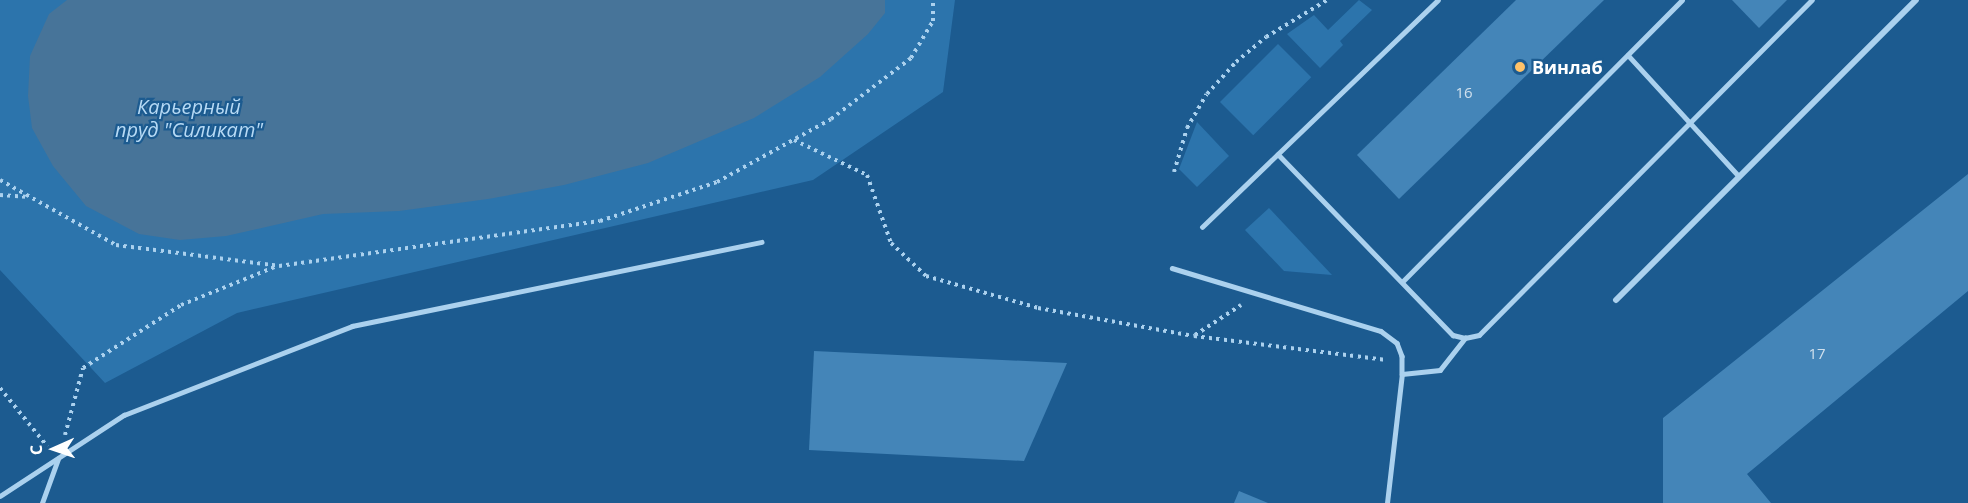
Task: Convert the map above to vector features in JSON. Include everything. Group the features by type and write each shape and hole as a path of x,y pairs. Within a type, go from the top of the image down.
{"street":[{"path":"1616,300 1916,0"}],"lane":[{"path":"1202,227 1438,0"},
{"path":"1402,282 1682,0"},
{"path":"1278,154 1453,335 1466,338 1479,335 1812,0"},
{"path":"1628,55 1739,176"},
{"path":"0,496 124,416 352,326 761,242"},
{"path":"1172,268 1255,296 1351,319 1380,331 1397,343 1402,361 1402,374 1387,503"},
{"path":"1402,374 1440,370 1466,338"},
{"path":"42,503 58,459"}],"path":[{"path":"58,459 83,369 181,304 279,266 600,221 717,182 831,119 910,58 933,21 933,0"},
{"path":"1174,172 1187,128 1207,94 1228,70 1266,37 1327,0"},
{"path":"794,140 867,175 891,243 926,276 1038,308 1194,336 1402,361"},
{"path":"0,180 116,245 279,266"},
{"path":"0,195 29,197"},
{"path":"1194,336 1255,296"},
{"path":"0,388 58,459"}],"shaded area":[{"name":"Карьерный пруд \"Силикат\"","path":"0,0 955,0 943,92 813,180 237,313 105,383 0,270"},
{"path":"1359,0 1372,10 1340,41 1343,45 1320,68 1287,34 1314,15 1328,30"},
{"path":"1278,44 1311,77 1253,135 1220,102"},
{"path":"1197,122 1229,156 1197,187 1179,169"},
{"path":"1269,208 1332,275 1284,271 1245,230"}],"water":[{"name":"Карьерный пруд \"Силикат\"","path":"67,0 885,0 885,13 868,34 820,77 754,118 648,163 564,185 488,199 399,211 323,214 226,236 180,240 139,234 86,206 53,166 32,128 28,96 30,56 49,14"}],"building":[{"path":"1516,0 1604,0 1399,199 1357,155"},
{"path":"1732,0 1787,0 1759,28"},
{"path":"1968,174 1968,291 1747,474 1771,503 1663,503 1663,418"},
{"path":"814,351 1067,363 1024,461 809,450"},
{"path":"1239,491 1268,503 1234,503"}],"place":[{"name":"Винлаб","path":"1520,67"}]}
